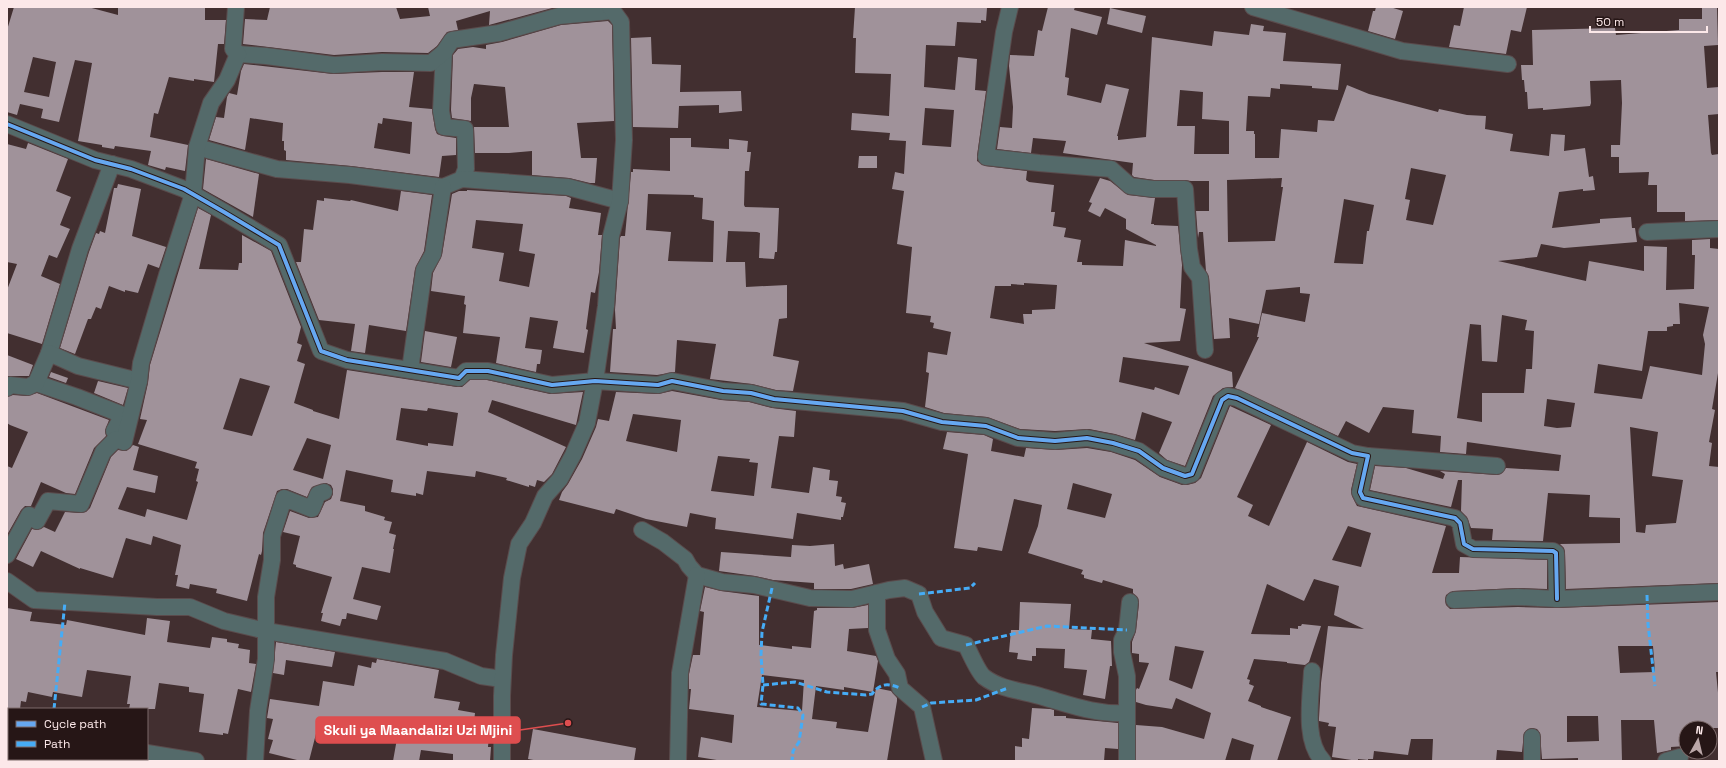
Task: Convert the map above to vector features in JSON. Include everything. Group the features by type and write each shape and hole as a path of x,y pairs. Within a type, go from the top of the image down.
{"street":[{"path":"236,7 233,49 238,54 266,56 334,65 382,62 430,63 444,52 452,40 499,33 559,16 611,9 621,22 624,140 620,202 611,236 606,306 595,381 587,423 574,455 560,479 545,496 533,523 519,544 512,578 502,678 502,761"},
{"path":"1010,7 1004,32 986,157 1111,169 1130,186 1153,189 1185,190 1189,249 1192,267 1200,278 1205,350"},
{"path":"1254,7 1402,51 1508,64"},
{"path":"444,52 442,111 444,126 465,129 466,169 462,179"},
{"path":"102,452 116,438 124,442 139,380 141,363 166,275 193,194 197,147 211,102 227,80 238,54"},
{"path":"7,124 95,160 131,169 184,189 279,246 321,351 348,360 459,378 466,372 488,371 552,385 595,381 658,385 672,381 723,390 751,393 774,399 904,411 942,422 986,426 1018,438 1055,441 1087,438 1113,443 1139,451 1163,468 1184,476 1192,474 1222,400 1228,396 1237,398 1352,453 1368,456 1497,466"},
{"path":"197,147 277,169 350,175 443,187 462,179 568,187 620,202"},
{"path":"7,388 10,385 28,387 36,383 49,353 80,249 112,164"},
{"path":"410,370 424,270 432,254 443,187"},
{"path":"1646,232 1719,229"},
{"path":"49,353 78,366 139,380"},
{"path":"7,555 29,515 37,521 48,501 81,504 102,452 123,415 36,383"},
{"path":"1368,456 1360,492 1363,498 1456,518 1460,523 1464,544 1473,549 1553,551 1556,553 1558,599"},
{"path":"255,761 258,711 266,659 266,598 272,560 272,536 284,498 312,509 318,494 324,492"},
{"path":"642,530 663,542 685,559 697,576 722,582 772,588 810,598 852,599 905,588 919,594 925,612 934,624 941,638 966,645 983,676 1008,688 1088,711 1111,714 1127,713"},
{"path":"678,761 680,673 697,576"},
{"path":"7,581 34,600 157,607 190,607 224,621 266,631 445,661 481,676 502,678"},
{"path":"1454,600 1518,597 1558,599 1719,592"},
{"path":"877,593 877,630 887,659 897,674 900,688 922,707 934,761"},
{"path":"1127,761 1127,676 1122,652 1122,640 1127,630 1130,602"},
{"path":"1312,671 1310,731 1317,755 1323,761"},
{"path":"1532,737 1532,761"},
{"path":"148,753 196,761"}],"building":[{"path":"14,7 88,7 118,15 118,7 205,7 205,20 226,20 224,44 218,44 214,82 194,79 194,81 169,77 158,114 154,113 150,137 188,145 185,171 166,167 165,170 148,165 151,151 115,146 114,149 102,147 102,145 78,141 92,63 75,60 59,122 41,118 43,109 20,104 17,115 7,112 7,30","holes":["33,57 56,62 49,97 24,92"]},
{"path":"270,7 396,7 400,19 430,16 428,7 556,7 489,25 490,11 456,21 458,30 447,32 437,46 428,53 382,52 334,55 243,44 245,19 267,20"},
{"path":"855,7 987,8 986,21 981,20 981,23 957,22 955,46 926,45 924,87 955,90 958,57 977,59 975,90 986,91 977,161 985,166 1027,171 1026,180 1029,182 1054,185 1051,212 1055,212 1053,226 1066,228 1064,237 1081,240 1077,262 1082,262 1082,265 1123,266 1125,240 1156,246 1126,229 1126,219 1105,208 1100,217 1088,211 1092,203 1089,202 1100,178 1110,181 1128,195 1155,198 1151,224 1178,226 1182,265 1180,308 1186,309 1180,341 1144,343 1232,372 1233,387 1223,388 1213,396 1185,466 1167,460 1159,453 1172,422 1142,412 1135,440 1089,429 1055,431 1020,429 987,417 944,413 925,407 929,373 926,372 928,352 947,355 951,332 933,328 934,323 930,322 931,316 906,313 912,247 897,244 904,191 892,189 895,172 904,174 906,141 889,140 890,133 851,130 852,113 889,116 891,74 855,73 856,38 853,38","holes":["925,108 954,110 951,147 922,145","1024,283 1057,285 1055,309 1032,310 1032,314 1023,314 1024,324 990,318 995,286 1011,286 1011,284 1024,285","1123,357 1189,366 1179,395 1155,387 1154,390 1119,382"]},
{"path":"1048,7 1075,7 1074,10 1102,17 1097,35 1071,28 1065,77 1069,78 1067,95 1101,103 1106,84 1129,89 1117,136 1118,140 1146,137 1152,37 1212,46 1214,31 1249,35 1251,24 1264,26 1263,31 1286,33 1283,61 1341,64 1338,90 1312,88 1312,86 1280,84 1280,89 1271,88 1270,97 1248,96 1246,131 1254,131 1255,134 1255,158 1279,158 1281,129 1317,132 1318,120 1334,121 1347,85 1369,94 1438,112 1439,109 1467,115 1486,116 1485,129 1513,134 1510,151 1549,156 1551,134 1565,135 1564,151 1585,148 1589,177 1593,176 1595,190 1583,191 1583,189 1559,192 1552,228 1600,223 1600,219 1631,217 1632,228 1635,228 1637,242 1564,248 1541,244 1537,257 1498,261 1586,281 1589,261 1644,271 1644,246 1667,247 1666,290 1694,289 1695,255 1692,255 1692,240 1710,239 1710,248 1719,249 1719,367 1712,409 1715,410 1709,442 1712,443 1709,466 1719,467 1719,583 1566,589 1565,552 1564,548 1560,544 1620,543 1620,518 1589,517 1590,495 1548,493 1543,541 1492,540 1493,529 1471,528 1467,517 1461,511 1462,480 1458,480 1451,507 1370,490 1375,466 1406,468 1443,479 1445,474 1440,471 1497,475 1501,474 1506,468 1559,471 1561,455 1467,442 1466,454 1440,452 1441,436 1412,433 1414,410 1383,407 1369,433 1346,421 1338,436 1235,388 1259,337 1257,337 1262,313 1305,322 1310,294 1300,293 1300,287 1266,290 1259,324 1229,318 1230,338 1214,339 1209,277 1206,271 1203,232 1199,232 1198,238 1196,211 1209,211 1209,181 1154,180 1134,177 1132,175 1133,163 1063,153 1066,141 1033,138 1031,153 997,149 1000,127 1012,128 1013,107 1009,66 1010,55 1034,56 1038,30 1042,31","holes":["1180,90 1203,92 1202,119 1229,121 1229,154 1194,154 1195,126 1177,126","1411,168 1446,175 1433,225 1406,220 1410,200 1405,199","1282,178 1281,187 1283,187 1275,241 1228,242 1227,180","1344,199 1374,205 1369,231 1367,231 1363,264 1334,263","1679,303 1709,307 1703,335 1705,344 1702,375 1650,366 1642,399 1594,393 1598,364 1642,371 1648,331 1667,331 1667,327 1673,326 1673,324 1680,324","1502,315 1527,320 1525,330 1534,331 1532,369 1526,369 1524,393 1482,393 1482,422 1457,418 1470,324 1481,325 1482,361 1497,362","1547,399 1575,403 1571,427 1557,428 1544,426","1630,427 1658,432 1652,476 1683,480 1676,523 1646,525 1645,533 1636,532"]},
{"path":"1376,7 1390,7 1403,11 1395,39 1368,31 1373,11 1375,11"},
{"path":"1464,7 1527,7 1521,32 1511,30 1506,54 1449,47 1454,25 1460,26"},
{"path":"1702,7 1717,7 1718,45 1704,46 1707,88 1719,87 1719,114 1708,115 1711,153 1712,155 1719,154 1719,220 1685,221 1685,212 1657,212 1657,185 1648,185 1649,172 1619,173 1619,157 1611,157 1611,145 1620,145 1622,103 1621,80 1590,81 1590,106 1543,110 1543,108 1528,109 1527,92 1525,92 1524,80 1522,80 1521,65 1533,65 1532,30 1615,28 1616,35 1679,30 1679,19 1702,19"},
{"path":"1110,8 1146,16 1142,33 1107,24"},
{"path":"608,21 612,25 614,121 577,123 581,158 597,158 595,183 569,178 532,175 532,151 475,153 474,127 509,127 505,87 474,84 471,98 471,121 452,118 453,55 458,49 473,47 486,49 486,45 502,42 561,25"},
{"path":"651,37 652,64 681,65 680,92 741,91 742,111 719,113 719,105 679,106 678,128 633,127 631,38"},
{"path":"244,64 333,74 414,72 409,107 432,109 437,134 456,138 456,155 442,156 439,177 351,166 286,160 284,141 282,141 283,123 250,118 245,150 209,140 216,117 224,118 229,93 237,95 241,71","holes":["383,118 412,122 410,154 374,148 378,123 382,124"]},
{"path":"670,138 691,138 691,147 729,149 729,139 748,141 747,152 751,152 749,171 745,171 744,205 745,207 779,208 777,252 775,252 774,259 759,258 760,233 728,231 726,262 745,262 746,287 787,285 787,318 779,319 773,356 799,361 793,391 776,390 752,384 710,379 716,344 677,340 675,372 657,375 610,372 613,329 616,329 615,310 620,238 621,236 625,236 631,172 633,172 633,169 670,171","holes":["648,194 694,195 694,197 703,198 702,219 714,221 713,262 668,261 671,232 646,230"]},
{"path":"28,143 68,159 56,191 71,197 60,225 70,229 57,258 49,255 41,276 60,284 42,344 7,333 7,290 17,264 7,262 7,144 26,149"},
{"path":"859,156 877,156 877,168 858,168"},
{"path":"206,159 259,174 253,217 203,189"},
{"path":"118,184 141,189 132,236 166,247 159,268 148,264 138,293 125,290 125,292 109,286 101,309 96,307 91,319 88,319 75,354 60,348 89,252 96,233 99,234 100,231 105,233 114,188 117,188"},
{"path":"401,191 432,195 424,251 415,269 406,331 369,325 365,353 351,351 355,324 319,320 296,262 301,262 304,229 313,230 317,200 324,201 324,198 351,200 398,211"},
{"path":"459,191 566,196 571,198 569,208 601,213 598,235 602,235 599,272 595,293 591,292 586,329 588,330 584,353 553,348 558,321 530,317 525,348 542,350 540,364 537,364 536,372 496,363 500,337 463,333 466,305 464,304 465,296 431,291 433,273 442,255 452,194","holes":["476,220 523,224 519,251 535,254 529,287 499,281 504,253 472,248"]},
{"path":"198,208 211,215 199,269 238,270 239,263 242,263 242,235 271,251 301,327 297,343 302,345 297,361 305,364 294,403 339,419 347,370 457,387 462,387 470,380 487,380 550,394 583,392 576,425 492,400 488,412 566,447 552,474 544,482 537,480 535,487 529,485 529,487 506,480 507,478 476,471 475,477 427,471 423,495 416,493 416,496 391,492 393,480 346,470 340,501 365,506 365,511 385,517 384,520 392,522 389,533 396,535 390,573 362,567 353,599 381,606 377,620 347,613 346,619 342,619 340,626 321,621 323,613 321,613 332,577 296,567 296,565 293,564 300,536 283,532 290,511 309,518 318,517 325,502 331,499 333,494 331,485 326,483 312,487 307,497 287,489 277,491 263,533 262,551 261,555 259,554 247,601 216,593 217,589 190,584 189,589 176,586 178,575 175,575 181,545 153,536 151,545 126,538 113,578 80,569 41,551 33,567 16,559 32,529 37,530 44,527 55,532 65,512 86,512 90,508 111,457 118,450 126,451 133,445 139,447 133,470 158,476 155,493 127,487 118,509 145,517 147,509 187,520 198,482 196,481 199,469 195,468 197,462 138,444 147,420 140,419 148,383 150,365","holes":["240,378 270,386 252,436 223,429","401,408 427,411 428,408 458,413 453,446 428,443 428,446 396,440","307,438 331,445 323,479 293,470"]},
{"path":"425,331 457,337 451,367 421,362"},
{"path":"7,355 33,365 29,376 7,376"},
{"path":"51,372 68,378 66,383 49,377"},
{"path":"98,381 128,388 123,405 94,393"},
{"path":"672,391 721,400 749,402 772,408 796,411 794,437 779,436 771,488 809,493 813,467 830,470 829,480 838,481 836,496 842,497 841,502 846,503 841,520 797,513 793,539 715,529 716,518 690,513 687,527 646,519 616,509 614,514 559,500 562,492 582,459 598,419 609,421 616,392 658,394","holes":["633,414 681,420 677,452 626,441","718,456 750,459 749,462 758,463 754,496 711,491"]},
{"path":"37,393 109,420 105,431 106,436 94,448 75,494 66,493 41,482 31,506 25,506 21,510 7,535 7,466 12,468 28,432 7,423 7,397 13,395 27,396"},
{"path":"1230,406 1271,425 1237,497 1253,505 1248,516 1269,526 1307,442 1348,462 1357,464 1351,490 1357,506 1446,526 1432,573 1459,573 1460,557 1547,560 1547,589 1518,588 1453,591 1446,595 1445,600 1446,605 1450,609 1518,607 1557,608 1719,602 1719,672 1716,672 1719,703 1719,728 1718,720 1678,720 1678,747 1671,747 1671,750 1657,753 1654,720 1621,720 1622,761 1578,761 1578,758 1542,759 1540,733 1537,729 1532,728 1528,729 1524,733 1522,752 1497,750 1496,761 1432,761 1433,739 1411,739 1408,755 1374,751 1373,759 1368,760 1358,759 1358,761 1332,757 1336,727 1328,726 1329,723 1319,721 1321,683 1328,626 1364,629 1334,615 1339,586 1314,579 1304,601 1267,584 1251,634 1290,635 1290,628 1298,629 1298,626 1301,626 1302,624 1321,626 1309,662 1305,665 1254,659 1247,679 1250,680 1249,684 1254,686 1248,701 1291,717 1277,761 1250,761 1254,745 1232,738 1225,761 1136,761 1136,725 1162,727 1204,739 1211,713 1176,698 1172,709 1136,702 1136,690 1137,688 1139,689 1149,663 1139,662 1139,654 1132,653 1132,642 1136,631 1139,603 1138,598 1133,593 1133,589 1103,580 1102,583 1084,578 1084,575 1081,574 1083,570 1028,553 1038,526 1042,505 1014,499 1002,551 978,547 977,551 954,548 968,454 943,449 947,432 984,435 993,439 991,451 1024,457 1026,448 1056,450 1087,448 1111,452 1135,460 1160,477 1182,485 1195,483 1201,478","holes":["1073,483 1112,494 1105,518 1067,509","1348,526 1371,533 1361,567 1332,560","1175,646 1204,651 1192,689 1169,680","1618,646 1653,646 1655,672 1620,673","1567,716 1598,716 1599,741 1567,742"]},
{"path":"834,544 835,566 843,564 844,569 869,564 873,584 851,589 814,589 814,583 773,580 719,571 721,552 791,557 792,545 810,546"},
{"path":"705,587 721,591 759,596 759,645 792,649 792,646 811,648 814,611 817,610 817,608 852,608 868,605 868,628 849,629 847,651 876,656 878,661 873,692 844,687 844,690 816,686 812,719 837,722 836,728 868,732 876,688 891,691 897,698 897,701 887,761 723,761 698,757 701,737 732,743 734,715 689,709 691,689 689,689 689,674 693,655 700,655 704,612 700,611","holes":["762,675 804,680 802,711 757,707"]},
{"path":"1020,602 1071,604 1069,629 1092,630 1091,639 1111,641 1112,666 1110,666 1105,699 1083,695 1087,670 1064,668 1065,649 1036,648 1036,656 1032,656 1032,661 1017,659 1018,653 1009,652 1011,630 1019,630"},
{"path":"7,608 32,612 30,621 66,625 67,620 145,635 147,618 170,621 167,642 210,648 212,637 227,639 227,642 239,644 238,648 250,650 249,663 256,664 251,692 238,689 228,734 223,733 223,735 199,732 204,694 189,692 189,687 159,683 155,709 129,708 130,704 127,704 131,676 87,670 82,697 53,692 52,697 28,692 26,702 21,701 20,708 7,709"},
{"path":"276,642 335,652 332,667 286,660 284,675 273,673"},
{"path":"377,659 439,670 434,698 460,702 458,710 475,713 473,731 489,734 488,747 491,747 490,761 453,761 453,754 421,750 419,761 393,761 398,733 324,721 323,726 318,726 309,761 301,761 269,753 273,740 268,739 273,719 267,718 270,699 319,706 323,681 354,686 358,665 371,668 372,662 376,663"},
{"path":"1032,708 1054,710 1054,716 1066,716 1066,718 1118,723 1118,749 1105,748 1104,761 1015,761 1015,746 1022,747 1022,738 1029,739"},
{"path":"533,729 636,748 634,761 539,761 528,759"}],"marked path":[{"path":"919,594 970,588 975,583"},
{"path":"772,588 762,632 761,655 763,685 761,704 798,708 803,715 799,742 793,751 792,761"},
{"path":"1647,595 1648,624 1655,686"},
{"path":"54,708 65,602"},
{"path":"966,645 1047,626 1127,630"},
{"path":"763,685 795,682 827,692 866,695 872,694 875,690 884,685 892,685 900,688"},
{"path":"922,707 931,703 976,700 1008,688"}],"cycle path":[{"path":"7,124 95,160 131,169 184,189 279,245 321,351 347,360 459,378 466,371 488,371 552,385 595,381 658,385 672,381 723,391 751,393 774,399 903,411 942,422 986,426 1018,438 1055,441 1087,438 1113,443 1139,451 1163,468 1185,476 1192,474 1222,400 1228,396 1237,398 1352,453 1368,456 1360,492 1363,498 1455,518 1460,523 1464,544 1473,549 1553,551 1556,553 1557,599"}],"place":[{"name":"Skuli ya Maandalizi Uzi Mjini","path":"568,723"}]}
